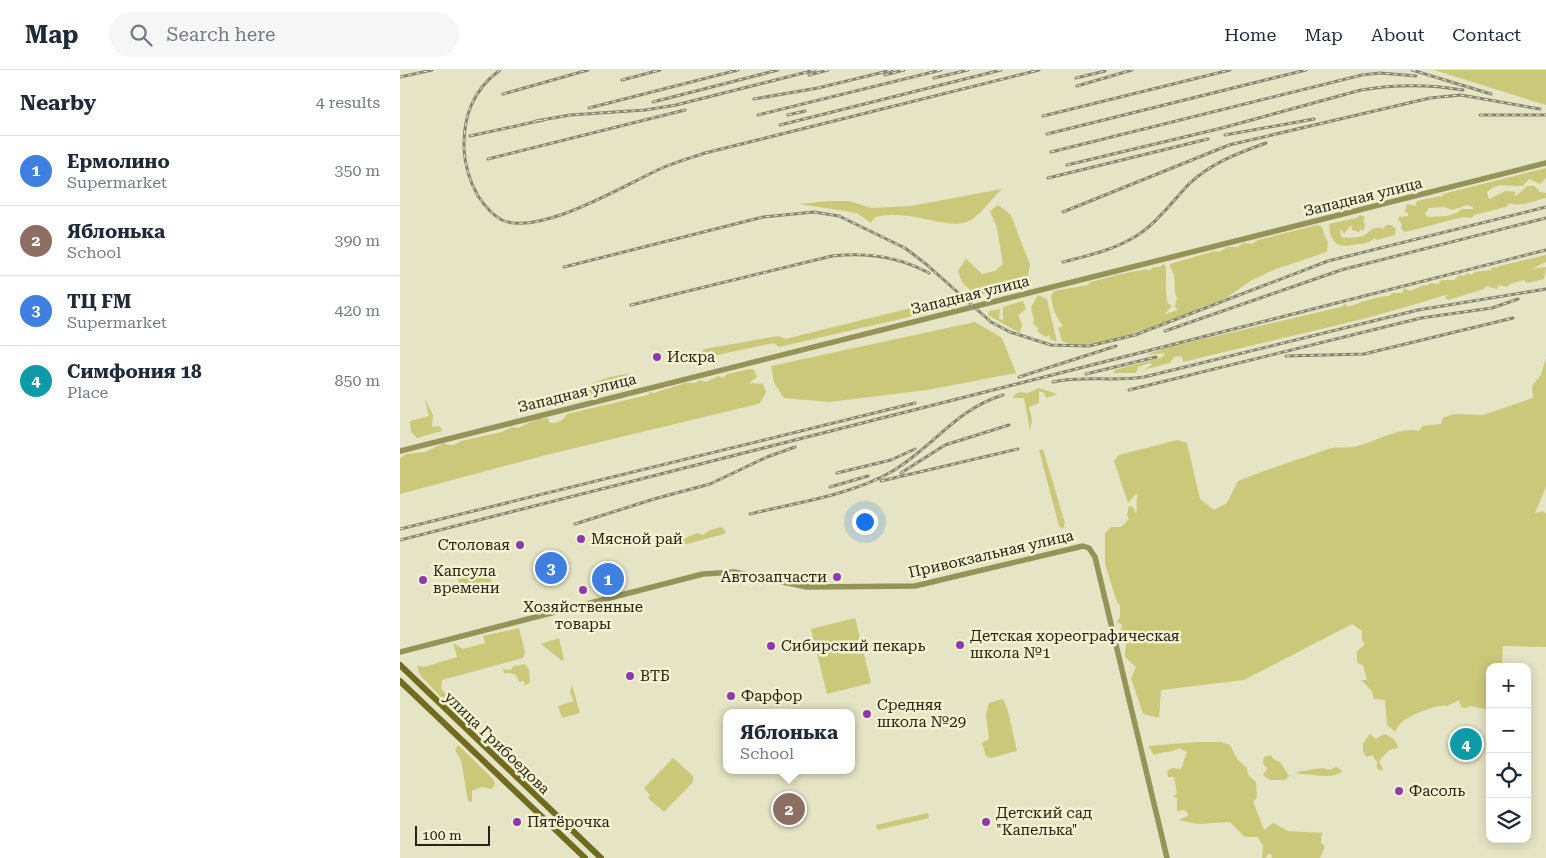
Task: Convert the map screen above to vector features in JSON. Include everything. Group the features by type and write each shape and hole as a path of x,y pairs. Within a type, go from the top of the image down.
{"main road":[{"name":"улица Грибоедова","path":"400,665 601,858"},
{"name":"улица Грибоедова","path":"400,681 585,858"}],"street":[{"name":"Западная улица","path":"400,451 1546,163"},
{"name":"Привокзальная улица","path":"400,652 703,574 734,572 807,587 914,586 1078,546 1089,548 1094,557 1167,858"}],"shaded area":[{"path":"1434,70 1546,70 1546,105"},
{"path":"1546,168 1546,178 1540,184 1529,179 1523,186 1504,185 1494,187 1487,193 1489,199 1506,191 1516,192 1514,194 1516,196 1527,186 1535,186 1540,192 1546,193 1546,198 1518,205 1510,203 1506,207 1474,215 1472,218 1463,217 1405,232 1401,229 1402,224 1398,220 1399,217 1408,216 1408,213 1403,211 1406,210 1406,204 1415,206 1417,201 1443,197 1443,194","holes":["1467,205 1473,207 1473,209 1461,209 1459,212 1447,216 1427,217 1425,214 1429,208 1444,207 1452,210"]},
{"path":"1002,189 975,217 962,223 886,215 874,218 871,223 857,213 799,204 849,201 872,208 911,206"},
{"path":"998,205 1011,215 1030,265 1026,284 976,296 962,282 958,271 966,259 982,274 995,271 1003,264 997,228 990,211"},
{"path":"1360,215 1365,217 1363,222 1365,224 1364,231 1361,229 1359,232 1352,230 1351,225 1344,234 1341,229 1340,234 1343,238 1359,237 1376,228 1384,229 1386,225 1391,225 1396,229 1395,235 1377,240 1374,238 1367,243 1347,246 1342,246 1335,242 1331,235 1329,224 1357,218"},
{"path":"1317,225 1322,227 1328,242 1327,252 1276,269 1252,280 1226,298 1195,310 1177,320 1176,318 1118,338 1086,345 1062,341 1058,328 1063,326 1055,312 1051,296 1054,291 1088,285 1090,282 1130,272 1151,270 1153,267 1160,267 1163,264 1166,266 1167,300 1168,304 1172,305 1165,314 1178,310 1175,307 1177,298 1170,264 1215,251 1219,252 1227,247 1238,247 1243,243 1252,244 1258,240"},
{"path":"1546,255 1546,262 1532,269 1546,267 1544,279 1527,283 1524,280 1510,284 1507,287 1498,285 1497,289 1486,286 1484,289 1448,300 1445,298 1448,295 1442,296 1362,319 1183,362 1182,356 1174,357 1170,363 1143,370 1152,365 1150,363 1138,367 1136,373 1113,373 1115,370 1163,357 1165,353 1146,355 1165,348 1341,307 1345,304 1348,307 1375,298 1389,296 1393,293 1402,293 1404,288 1410,291 1424,285 1427,286 1430,283 1438,284 1441,280 1454,280 1459,275 1464,276 1467,273 1471,275 1475,272 1491,270 1493,267 1497,268"},
{"path":"1038,295 1047,299 1057,342 1050,339 1049,335 1046,337 1038,332 1038,328 1033,323 1031,307"},
{"path":"1023,301 1026,309 1018,315 1022,324 1020,333 988,315 989,311 1000,309 999,319 1003,320 1003,307"},
{"path":"940,304 944,309 779,347 774,343 698,359 698,355 704,349 778,336 785,339 923,305"},
{"path":"975,322 1002,338 1016,373 927,390 829,402 784,398 774,383 771,366"},
{"path":"1546,359 1546,487 1535,513 1543,511 1546,514 1546,647 1503,646 1502,663 1486,663 1486,709 1470,706 1466,708 1461,707 1459,700 1447,706 1430,708 1411,716 1401,723 1395,732 1387,725 1385,700 1374,699 1372,691 1361,680 1367,680 1363,665 1357,663 1357,651 1365,644 1362,641 1362,631 1352,624 1244,680 1161,690 1159,718 1143,714 1131,678 1136,667 1125,657 1126,643 1120,636 1122,625 1117,622 1120,617 1120,605 1117,602 1105,564 1105,533 1111,527 1121,527 1129,519 1127,515 1129,506 1133,507 1136,514 1137,512 1138,495 1136,494 1128,503 1114,461 1119,455 1177,440 1187,443 1200,499 1214,510 1227,503 1238,481 1271,469 1328,449 1358,446 1396,432 1419,431 1422,426 1441,424 1443,418 1453,414 1483,415 1533,398 1532,386 1541,375"},
{"path":"750,369 754,370 757,377 749,383 763,384 766,392 760,403 546,455 400,494 400,458 406,454 425,452 444,443 448,445 457,444 461,441 502,432 512,427 518,428 537,419 548,418 550,423 555,423 562,420 567,414 648,395 650,392 654,393 685,383 696,383 699,380 706,382 719,376 723,378 727,374"},
{"path":"627,374 635,376 636,381 632,386 590,398 574,397 574,394 593,383 613,376"},
{"path":"1039,388 1057,394 1046,398 1044,393 1039,391 1039,403 1029,407 1032,420 1030,430 1024,398 1013,398 1015,394 1020,392 1028,393"},
{"path":"425,399 433,415 432,427 440,426 442,431 417,438 411,432 410,421 429,416"},
{"path":"1043,449 1065,523 1063,529 1059,526 1039,450"},
{"path":"722,527 726,532 724,534 679,546 683,539 697,533 703,535 710,530"},
{"path":"486,565 495,593 491,593 489,587 462,594 456,572"},
{"path":"855,618 871,683 827,694 811,629"},
{"path":"519,628 525,652 523,658 442,680 441,689 462,709 461,714 458,715 420,675 417,666 424,667 457,657 453,643 463,649 485,643 483,636"},
{"path":"559,638 564,660 561,660 541,644"},
{"path":"525,664 529,670 530,682 525,686 524,681 519,682 515,675 504,673 503,669 510,670 514,666"},
{"path":"572,685 580,713 562,718 558,706 574,701 570,692"},
{"path":"1003,699 1008,711 1017,751 991,758 986,756 982,743 989,739 986,715 989,703"},
{"path":"1370,734 1376,739 1384,734 1387,735 1396,742 1398,748 1389,750 1379,761 1383,769 1381,771 1377,768 1377,762 1372,755 1367,757 1363,752 1363,743"},
{"path":"1221,742 1230,745 1237,759 1247,768 1248,775 1256,782 1257,798 1253,801 1264,830 1273,823 1288,831 1326,833 1322,833 1321,842 1325,847 1320,858 1272,858 1271,854 1268,854 1266,858 1262,858 1263,846 1258,837 1245,837 1230,822 1197,824 1179,820 1189,815 1185,810 1177,811 1177,798 1173,797 1177,793 1174,777 1168,777 1167,771 1172,768 1181,769 1187,752 1179,748 1174,751 1154,755 1148,746"},
{"path":"458,745 493,779 495,784 492,789 482,787 472,791 472,802 468,801 461,760 455,750"},
{"path":"1271,755 1273,759 1280,762 1289,776 1285,780 1270,780 1263,775 1267,769 1263,763 1264,757"},
{"path":"673,758 693,776 693,782 664,812 648,798 650,795 644,788"},
{"path":"1336,767 1342,772 1332,776 1299,774 1297,772 1322,768 1330,770"},
{"path":"928,813 929,818 877,830 876,825"}],"railway":[{"path":"400,77 432,70"},
{"path":"500,70 476,95 465,126 464,149 470,179 483,203 498,218 518,223 538,221 560,215 606,196 662,168 705,153 1039,70"},
{"path":"503,94 588,70"},
{"path":"622,80 660,70"},
{"path":"589,108 738,70"},
{"path":"653,102 778,70"},
{"path":"536,121 570,115 645,110 676,105 815,70"},
{"path":"809,75 828,70"},
{"path":"754,99 818,88 892,70"},
{"path":"885,75 904,70"},
{"path":"758,115 941,70"},
{"path":"934,78 968,70"},
{"path":"780,125 1001,70"},
{"path":"1077,86 1132,70"},
{"path":"1043,116 1230,70"},
{"path":"1047,134 1306,70"},
{"path":"1412,70 1491,94"},
{"path":"1076,78 1105,71"},
{"path":"1051,152 1362,75 1380,73 1416,76"},
{"path":"1067,165 1222,128 1361,90 1412,85 1463,90"},
{"path":"1063,212 1229,145 1430,98 1461,95 1540,109"},
{"path":"488,159 685,110"},
{"path":"788,115 805,111"},
{"path":"1480,115 1546,115"},
{"path":"1225,135 1314,119"},
{"path":"470,136 543,120"},
{"path":"1048,178 1208,139"},
{"path":"1063,262 1106,250 1140,234 1155,221 1189,184 1206,170 1235,155 1266,143"},
{"path":"564,267 763,217 814,212 839,216 905,248 926,264 991,322 1010,332 1051,345 1089,346 1135,335 1328,261 1546,207"},
{"path":"1165,331 1341,270 1546,218"},
{"path":"400,540 1546,250"},
{"path":"631,305 832,256 870,255 894,259 929,273"},
{"path":"1053,382 1076,379 1144,377 1418,310 1546,289"},
{"path":"1129,390 1421,318 1492,308 1518,299"},
{"path":"1286,356 1364,354 1513,318"},
{"path":"1019,377 1116,346"},
{"path":"1086,374 1156,357"},
{"path":"750,514 841,492 875,480 906,462 971,410 1003,395"},
{"path":"400,529 915,403"},
{"path":"901,473 945,445 1009,425"},
{"path":"575,524 654,499 710,484 767,457 795,447"},
{"path":"837,473 891,460 915,449"},
{"path":"881,481 1018,449"},
{"path":"830,487 868,476"}],"place":[{"name":"Искра","path":"657,357"},
{"name":"Мясной рай","path":"581,539"},
{"name":"Столовая","path":"520,545"},
{"name":"ТЦ FM","path":"551,568"},
{"name":"Автозапчасти","path":"837,577"},
{"name":"Ермолино","path":"608,579"},
{"name":"Капсула времени","path":"423,580"},
{"name":"Хозяйственные товары","path":"583,590"},
{"name":"Детская хореографическая школа №1","path":"960,645"},
{"name":"Сибирский пекарь","path":"771,646"},
{"name":"ВТБ","path":"630,676"},
{"name":"Фарфор","path":"731,696"},
{"name":"Средняя школа №29","path":"867,714"},
{"name":"Симфония 18","path":"1466,744"},
{"name":"Фасоль","path":"1399,791"},
{"name":"Яблонька","path":"789,809"},
{"name":"Пятёрочка","path":"517,822"},
{"name":"Детский сад \"Капелька\"","path":"986,822"}]}
